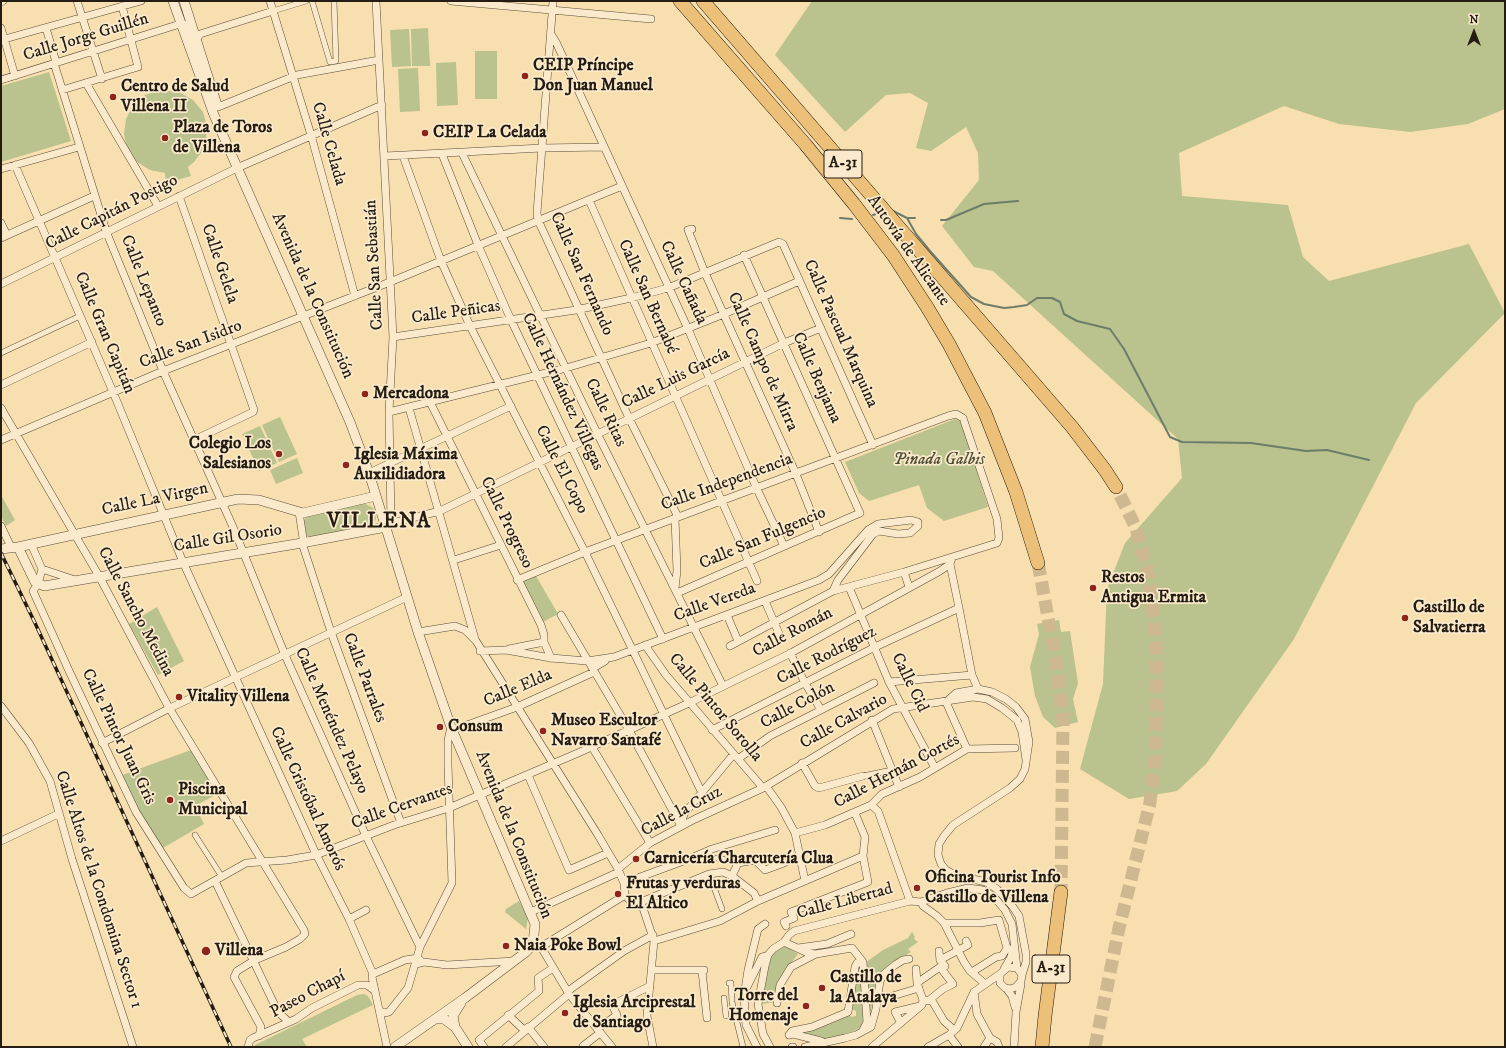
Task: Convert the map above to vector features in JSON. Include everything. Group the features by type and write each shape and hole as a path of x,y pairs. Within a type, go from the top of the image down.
{"highway":[{"name":"Autovía de Alicante","path":"680,1 805,144 850,198 893,255 927,307 949,344 985,413 1016,492 1038,563"},
{"name":"Autovía de Alicante","path":"703,1 1072,427 1116,487"},
{"name":"A-31","path":"1042,1047 1061,892"}],"street":[{"path":"77,1 102,79"},
{"path":"3,40 140,1"},
{"name":"Avenida de la Constitución","path":"173,1 214,115 228,143 237,168 350,422 369,472 376,496 388,523 407,597 452,729 531,912 537,946"},
{"path":"184,1 228,143"},
{"name":"Calle Celada","path":"270,1 311,135 354,296"},
{"path":"196,40 200,34 306,1"},
{"path":"312,1 330,62 336,61 334,1"},
{"name":"Calle San Sebastián","path":"376,1 393,337 389,412 390,463 388,523"},
{"path":"451,1 651,18"},
{"name":"Calle San Fernando","path":"553,1 537,213 538,220 601,358 677,518 676,590"},
{"path":"62,90 136,69 138,65 122,6"},
{"path":"180,24 188,25 197,51 203,61"},
{"name":"Calle Jorge Guillén","path":"1,80 180,24"},
{"path":"1,28 3,40 15,76"},
{"name":"Calle Lepanto","path":"46,28 62,90 106,231 164,371 222,503"},
{"name":"Calle Cañada","path":"551,34 688,329 756,489 784,546"},
{"path":"218,107 294,77 379,60"},
{"path":"86,83 158,206"},
{"name":"Calle Capitán Postigo","path":"1,284 106,231 237,168 382,105"},
{"path":"1,169 79,147"},
{"path":"385,156 542,148 604,147"},
{"name":"Calle Ritas","path":"462,153 598,435 723,686"},
{"name":"Calle Hernández Villegas","path":"442,154 478,245 511,320 663,639"},
{"name":"Calle El Copo","path":"403,156 441,261 470,326 585,552 702,793"},
{"name":"Calle Gran Capitán","path":"15,165 92,342 163,514"},
{"name":"Calle San Isidro","path":"1,440 164,371 231,346 303,315 390,282 622,186"},
{"path":"1,223 4,237 94,196"},
{"name":"Calle Gelela","path":"179,196 254,410 253,412 194,440"},
{"name":"Calle San Bernabé","path":"589,200 757,581"},
{"name":"Calle Campo de Mirra","path":"692,229 688,230 705,273 796,474 819,532"},
{"name":"Calle Peñicas","path":"393,337 540,316 631,298 668,288 775,242"},
{"name":"Calle Pascual Marquina","path":"775,242 783,244 873,445"},
{"name":"Calle Benjama","path":"744,255 764,296 860,513"},
{"path":"389,412 566,368 651,343 724,314 797,282 799,279"},
{"path":"1,353 80,316"},
{"name":"Calle Luis García","path":"388,523 440,511 784,343 821,328"},
{"path":"1,385 92,342"},
{"name":"Calle Progreso","path":"430,402 448,436 517,580 541,625 544,634 544,642 551,658"},
{"path":"369,472 422,449 511,406"},
{"name":"Calle Sancho Medina","path":"1,408 99,576 170,708 304,930 305,934 300,939 286,947 255,960"},
{"path":"409,408 440,511 476,642 480,651 608,852 624,883 626,897 634,903 641,902 709,874 723,872 732,876 754,893 758,901"},
{"name":"Calle Independencia","path":"517,580 585,552 956,414 963,418 998,519 999,538 997,543 951,561"},
{"path":"299,512 308,512 376,496"},
{"name":"Calle La Virgen","path":"1,549 31,544 163,514 238,499 254,499 299,512"},
{"name":"Calle Menéndez Pelayo","path":"222,503 285,654 366,836 420,947"},
{"name":"Calle Parrales","path":"299,512 303,538 302,543 331,632 401,823"},
{"name":"Calle San Fulgencio","path":"676,590 748,562 860,513"},
{"name":"Calle Cristóbal Amorós","path":"163,514 235,678 316,855 349,920 373,974 375,991 390,1045"},
{"path":"833,591 826,577 870,532 878,524 911,520 918,522 918,526 910,533 898,534 879,531 870,532 838,580 833,591"},
{"name":"Calle Gil Osorio","path":"41,585 302,543 388,523"},
{"path":"1,526 30,574 41,585"},
{"path":"31,544 42,569"},
{"path":"454,560 501,545"},
{"path":"730,646 833,591 951,561 957,608 972,675 978,689 992,692 1006,699 1016,707 1025,719 1029,742 1025,769 1020,779 1010,788 964,816 944,836 939,844 938,855 938,866 955,875 986,882 1007,898 1019,916 1026,962 1016,1012 1014,1047"},
{"name":"Calle Román","path":"592,747 689,703 790,653 909,587 951,561"},
{"name":"Calle Gil Osorio","path":"42,569 75,580"},
{"name":"Calle Pintor Juan Gris","path":"42,569 41,585 33,591 102,743 143,825 187,892 194,893"},
{"path":"904,572 909,587"},
{"name":"Calle Vereda","path":"594,672 596,666 614,657 826,577"},
{"name":"Calle Cid","path":"849,587 876,647 889,682 935,768"},
{"path":"102,743 170,708 407,597"},
{"path":"765,601 780,636"},
{"name":"Calle Rodríguez","path":"712,730 957,608"},
{"path":"561,615 629,730 681,826"},
{"path":"727,615 738,641"},
{"path":"418,632 455,626 465,630 476,642"},
{"path":"480,651 506,650 544,642"},
{"name":"Calle Pintor Sorolla","path":"645,645 666,675 689,703 736,757 765,787 781,807 795,833 805,881"},
{"name":"Calle Vereda","path":"506,650 551,658 587,661 614,657"},
{"path":"790,653 820,710"},
{"name":"Calle Elda","path":"452,729 517,707 594,672"},
{"path":"889,682 972,675"},
{"name":"Calle Colón","path":"681,826 684,814 736,757 770,736 874,683"},
{"name":"Calle Calvario","path":"946,702 956,693 978,689"},
{"name":"Calle Calvario","path":"765,787 872,720 893,709 973,697 987,699 1002,708 1017,720 1022,732 1026,760"},
{"path":"946,702 967,749"},
{"name":"Calle Altos de la Condomina Sector 1","path":"1,706 35,752 50,781 58,814 133,1047"},
{"path":"872,720 899,787"},
{"path":"380,1010 384,1013 389,1012 408,988 419,961 420,947 452,881 448,740 452,729"},
{"path":"592,747 650,843"},
{"name":"Calle Cervantes","path":"194,893 246,863 287,860 316,855 401,823 449,808 592,747"},
{"name":"Calle Hernán Cortés","path":"795,833 809,831 871,805 882,794 899,787 935,768 967,749 1015,748"},
{"path":"802,763 817,787 892,770"},
{"path":"528,775 569,870 608,852"},
{"name":"Calle la Cruz","path":"531,912 618,871 650,843 681,826 765,787"},
{"path":"871,805 878,811 909,899"},
{"path":"786,926 784,922 794,918 791,912 868,882 863,856 865,837 855,812"},
{"path":"1,841 58,814"},
{"path":"624,883 712,849 775,830"},
{"path":"195,835 222,877"},
{"path":"506,1047 569,992 624,951 654,938 720,921 758,901 863,856"},
{"path":"717,858 738,863 755,860 765,870 784,863"},
{"path":"732,876 738,863"},
{"path":"709,874 722,909"},
{"path":"215,881 255,960 278,1012 289,1022"},
{"path":"968,888 983,890 994,897 1005,910 1012,924 1018,968 1022,978 1016,987 984,984 972,972 957,951 944,923 939,917 922,906 921,902 968,888"},
{"path":"927,891 931,899"},
{"path":"390,1045 439,1016 537,946 626,897"},
{"name":"Calle Libertad","path":"784,942 789,935 804,928 909,899 921,902"},
{"path":"641,902 654,938 647,1016 653,1047"},
{"path":"349,920 366,910"},
{"path":"944,923 980,923 999,920 1007,948 1002,956 996,957 972,972"},
{"path":"757,1047 746,1025 745,990 758,929 765,924"},
{"path":"798,948 827,944 851,934"},
{"path":"876,1001 918,985 940,964 957,951 968,945 966,941"},
{"path":"770,1047 763,1034 758,1004 760,987 768,955 773,949 784,942 808,953 816,954 852,948 863,962 867,1022 864,1030"},
{"path":"1018,968 1024,944"},
{"path":"537,946 569,992 612,1047"},
{"path":"928,1047 952,1032 974,992 1002,971 1011,957 1014,946"},
{"path":"901,1023 895,1012 925,1001 953,984 940,964 939,950"},
{"path":"777,1003 780,985 791,967 816,954"},
{"path":"745,990 762,957 768,955"},
{"path":"805,1047 812,1044 827,1043 856,1035 871,1027 876,1009 878,987 884,974 903,960 909,959"},
{"path":"248,1047 250,1040 256,1037 261,1027 234,977 237,971 255,960"},
{"path":"373,974 405,960 447,964 514,961"},
{"path":"827,1043 788,1034 792,1031 812,1027 848,1012 855,967 857,964 863,962"},
{"path":"492,963 489,969 492,978"},
{"path":"484,1047 479,1040 539,991 538,978 553,968"},
{"path":"916,968 918,985 925,1001 952,1032 958,1047"},
{"path":"1002,971 1018,968"},
{"path":"652,970 703,970 707,1018"},
{"path":"1002,971 1003,986 1012,996 1016,1012"},
{"path":"729,983 732,1002 744,1047"},
{"name":"Paseo Chapí","path":"256,1037 289,1022 312,1008 358,985 367,985 375,991"},
{"path":"583,1047 598,1031 617,1016 612,1004 650,986"},
{"path":"974,992 977,1014 990,1038 997,1042 999,1047"},
{"path":"455,1027 454,1013 465,998"},
{"path":"724,998 726,1016"},
{"path":"872,1047 925,1001"},
{"path":"508,1015 526,1029 544,1047"},
{"path":"439,1016 455,1027 468,1047"},
{"path":"984,1047 990,1038"}],"green space":[{"path":"812,1 1505,1 1505,109 1468,124 1410,132 1339,124 1284,106 1179,153 1182,196 1288,205 1303,257 1329,281 1469,244 1505,313 1416,403 1294,639 1206,764 1177,791 1129,799 1080,769 1103,684 1107,589 1125,543 1182,478 1178,439 993,271 974,267 942,226 979,180 978,153 966,127 931,151 916,148 928,103 910,93 886,95 845,132 775,55"},
{"path":"428,28 430,66 412,66 411,29"},
{"path":"409,29 411,66 392,67 390,30"},
{"path":"475,51 497,51 497,99 475,99"},
{"path":"456,62 458,105 437,106 436,63"},
{"path":"418,68 420,111 400,112 398,69"},
{"path":"49,72 71,141 1,162 1,86"},
{"name":"Plaza de Toros de Villena","path":"160,90 179,92 193,100 203,112 207,127 206,143 203,150 188,167 191,176 166,183 165,173 150,170 137,162 127,149 124,134 126,119 133,105 145,95"},
{"path":"280,417 297,454 279,462 262,425"},
{"name":"Pinada Galbis","path":"955,419 961,421 988,507 944,521 927,508 919,485 869,501 859,493 845,462"},
{"path":"260,426 277,463 259,471 242,434"},
{"path":"297,458 303,473 276,484 270,470"},
{"path":"1,495 15,520 6,526 1,516"},
{"path":"364,503 373,508 375,513 376,519 371,527 311,537 305,535 302,523 306,517"},
{"path":"536,576 558,614 543,622 521,581"},
{"path":"157,607 184,661 158,675 129,624"},
{"path":"1059,620 1061,632 1070,631 1078,683 1073,699 1078,722 1055,728 1043,717 1035,696 1030,667 1039,634 1037,624"},
{"name":"Piscina Municipal","path":"191,750 217,794 195,806 204,824 163,848 143,819 122,775"},
{"path":"519,901 528,917 526,929 505,912 506,909"},
{"path":"912,932 915,937 914,939 918,942 908,949 911,952 886,967 876,980 871,1011 868,1010 865,963 883,950 908,938"},
{"path":"781,947 787,947 798,954 779,979 775,1002 761,1004 762,988 771,955"},
{"path":"859,965 864,1017 861,1027 850,1033 826,1040 799,1031 848,1014 852,1017 856,1016 856,1011 852,1009 854,983"},
{"path":"364,994 368,996 373,1005 302,1039 307,1047 255,1047 255,1045 357,995"}],"waterway":[{"path":"941,220 946,220 984,204 1018,201"},
{"path":"893,211 907,218 915,218"},
{"path":"873,215 879,213"},
{"path":"840,218 852,219"},
{"path":"907,218 916,234 971,297 984,304 1004,308 1027,305 1037,298 1052,298 1060,302 1064,314 1077,321 1110,329 1124,349 1170,437 1182,442 1251,443 1306,451 1327,450 1369,460"}],"tunnel":[{"path":"1095,1047 1119,928 1150,803 1155,759 1157,698 1156,644 1150,582 1136,528 1116,487"},
{"path":"1038,563 1056,661 1063,720 1061,892"}],"railway":[{"path":"1,553 35,623 231,1047"}],"place":[{"name":"CEIP Príncipe Don Juan Manuel","path":"525,76"},
{"name":"Centro de Salud Villena II","path":"113,97"},
{"name":"CEIP La Celada","path":"425,133"},
{"name":"Plaza de Toros de Villena","path":"165,138"},
{"name":"Mercadona","path":"365,394"},
{"name":"Colegio Los Salesianos","path":"279,454"},
{"name":"Iglesia Máxima Auxilidiadora","path":"346,465"},
{"name":"Restos Antigua Ermita","path":"1093,588"},
{"name":"Castillo de Salvatierra","path":"1405,618"},
{"name":"Vitality Villena","path":"179,697"},
{"name":"Consum","path":"440,727"},
{"name":"Museo Escultor Navarro Santafé","path":"543,731"},
{"name":"Piscina Municipal","path":"170,800"},
{"name":"Carnicería Charcutería Clua","path":"636,859"},
{"name":"Oficina Tourist Info Castillo de Villena","path":"917,888"},
{"name":"Frutas y verduras El Altico","path":"618,894"},
{"name":"Naia Poke Bowl","path":"506,946"},
{"name":"Villena","path":"206,951"},
{"name":"Castillo de la Atalaya","path":"822,988"},
{"name":"Torre del Homenaje","path":"806,1006"},
{"name":"Iglesia Arciprestal de Santiago","path":"565,1013"}],"district":[{"name":"VILLENA","path":"379,523"}]}
